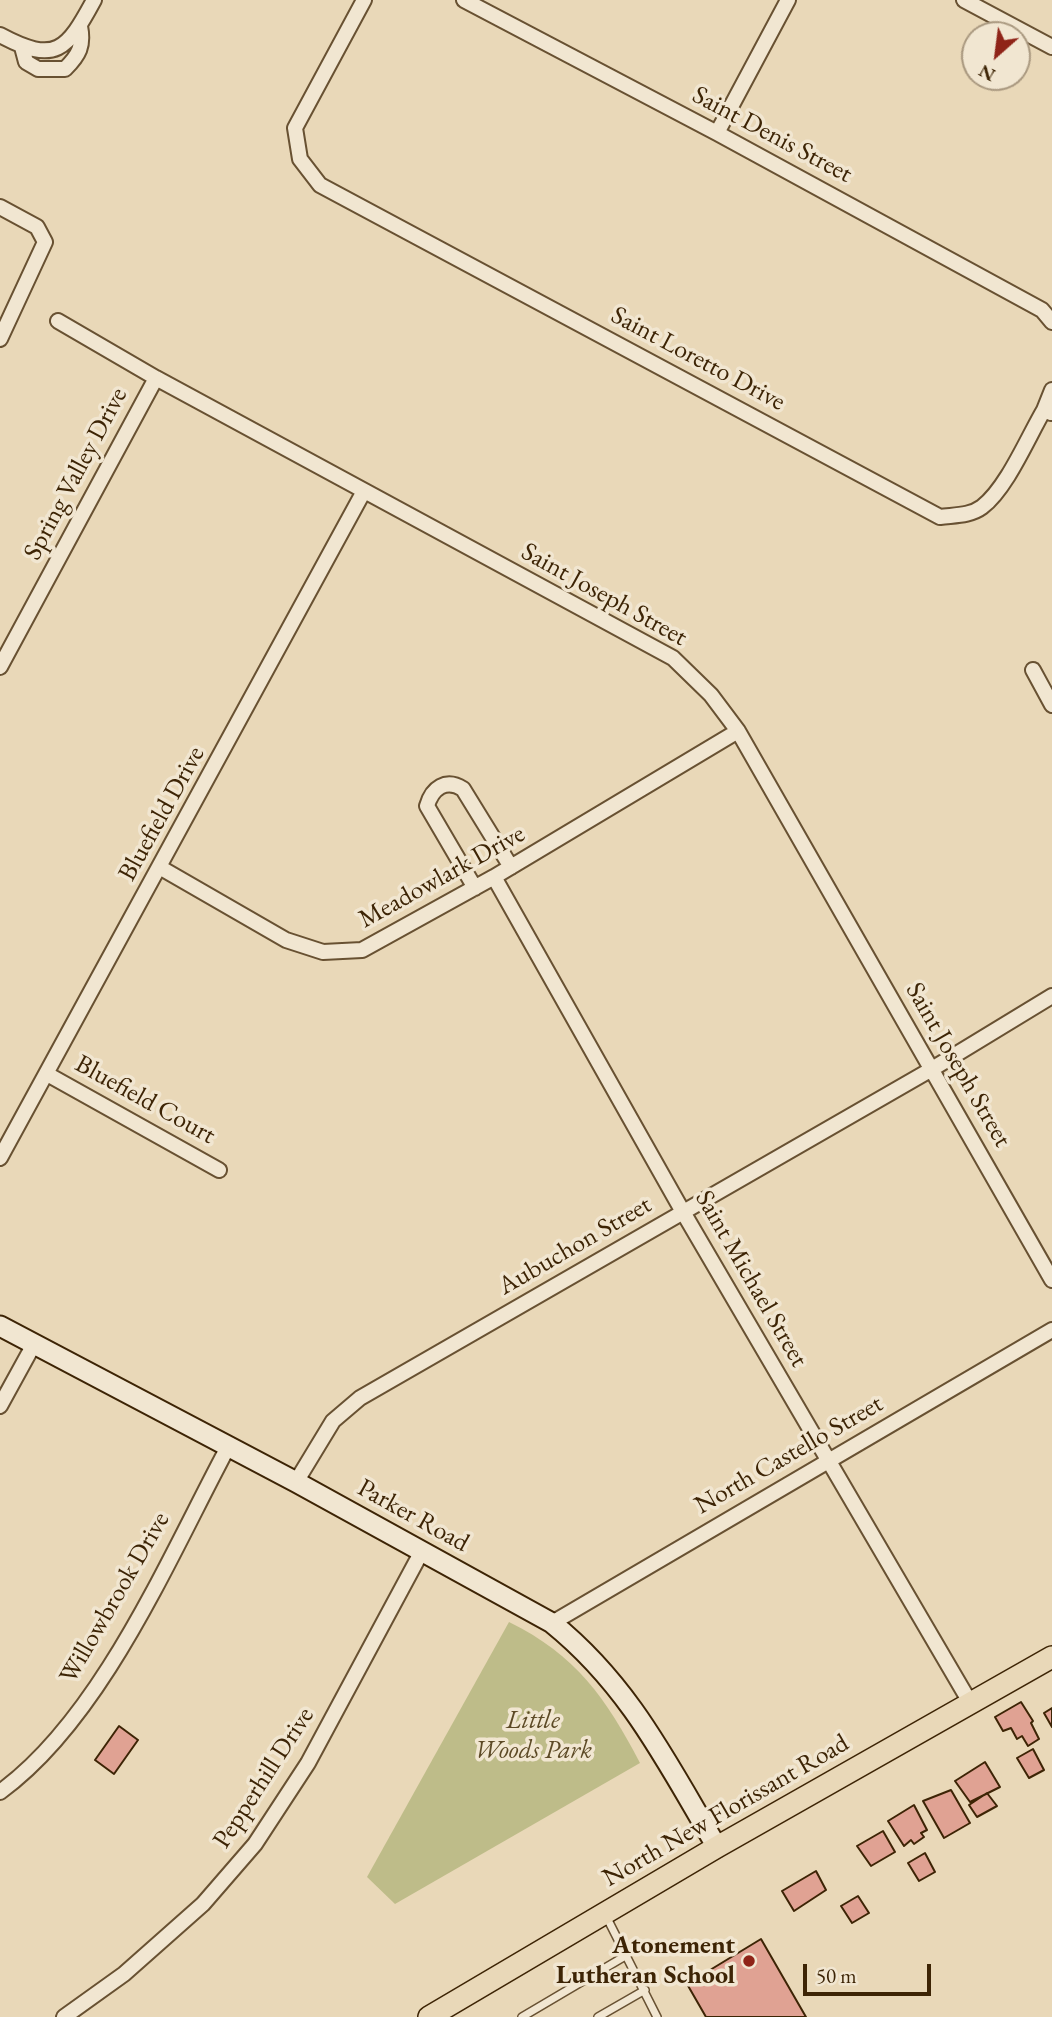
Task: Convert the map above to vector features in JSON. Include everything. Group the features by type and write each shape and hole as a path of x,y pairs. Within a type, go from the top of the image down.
{"main road":[{"name":"Parker Road","path":"0,1326 296,1482 552,1623 581,1646 621,1690 717,1847"},
{"name":"North New Florissant Road","path":"429,2017 717,1847 1052,1657"}],"street":[{"path":"0,36 22,47 57,50 75,35 94,0"},
{"name":"Saint Loretto Drive","path":"364,0 295,128 300,159 320,185 940,517 970,513 982,507 995,493 1048,412"},
{"name":"Saint Denis Street","path":"464,0 717,133 1042,310 1052,322"},
{"path":"717,133 788,0"},
{"path":"964,0 992,6 1052,47"},
{"path":"22,47 26,62 38,69 65,69 79,55 83,40 80,26"},
{"path":"0,206 37,227 45,242 0,339"},
{"name":"Saint Joseph Street","path":"58,321 156,378 673,658 711,695 738,732 1052,1280"},
{"name":"Spring Valley Drive","path":"0,667 156,378"},
{"path":"1048,412 1052,390"},
{"name":"Bluefield Drive","path":"0,1158 161,868 364,491"},
{"path":"1033,670 1052,705"},
{"name":"Meadowlark Drive","path":"161,868 286,940 323,953 362,950 494,877 738,732"},
{"path":"475,888 427,806 431,794 441,785 455,784 463,789 511,867"},
{"name":"Saint Michael Street","path":"494,877 683,1212 971,1704"},
{"name":"Aubuchon Street","path":"296,1482 333,1422 360,1398 932,1069 1052,996"},
{"name":"Bluefield Court","path":"47,1074 219,1170"},
{"name":"North Castello Street","path":"552,1623 1052,1330"},
{"path":"0,1406 33,1344"},
{"name":"Willowbrook Drive","path":"0,1792 17,1780 72,1719 124,1642 228,1447"},
{"name":"Pepperhill Drive","path":"64,2017 124,1973 203,1903 255,1844 321,1740 422,1550"}],"lane":[{"path":"605,1913 657,2017"},
{"path":"522,2017 627,1955"},
{"path":"598,2017 645,1990"}],"green space":[{"name":"Little Woods Park","path":"509,1622 553,1649 587,1680 615,1718 640,1763 395,1904 367,1877"}],"building":[{"path":"1021,1702 1033,1721 1031,1723 1039,1739 1028,1746 1022,1736 1017,1739 1011,1728 1003,1731 995,1717"},
{"path":"1052,1708 1052,1727 1044,1713"},
{"path":"119,1726 138,1740 114,1774 95,1760"},
{"path":"1033,1749 1044,1770 1029,1778 1017,1758"},
{"path":"985,1762 1000,1787 970,1802 955,1781"},
{"path":"951,1790 970,1823 944,1838 923,1801"},
{"path":"987,1793 997,1806 977,1817 969,1805"},
{"path":"914,1805 927,1830 921,1833 924,1837 914,1844 911,1840 904,1846 888,1821"},
{"path":"883,1831 895,1852 871,1866 857,1846"},
{"path":"925,1853 935,1872 919,1881 908,1863"},
{"path":"816,1871 826,1890 794,1911 782,1891"},
{"path":"858,1896 869,1913 852,1923 841,1906"},
{"name":"Atonement Lutheran School","path":"761,1939 806,2017 706,2017 687,1984"}],"place":[{"name":"Atonement Lutheran School","path":"749,1961"}]}
